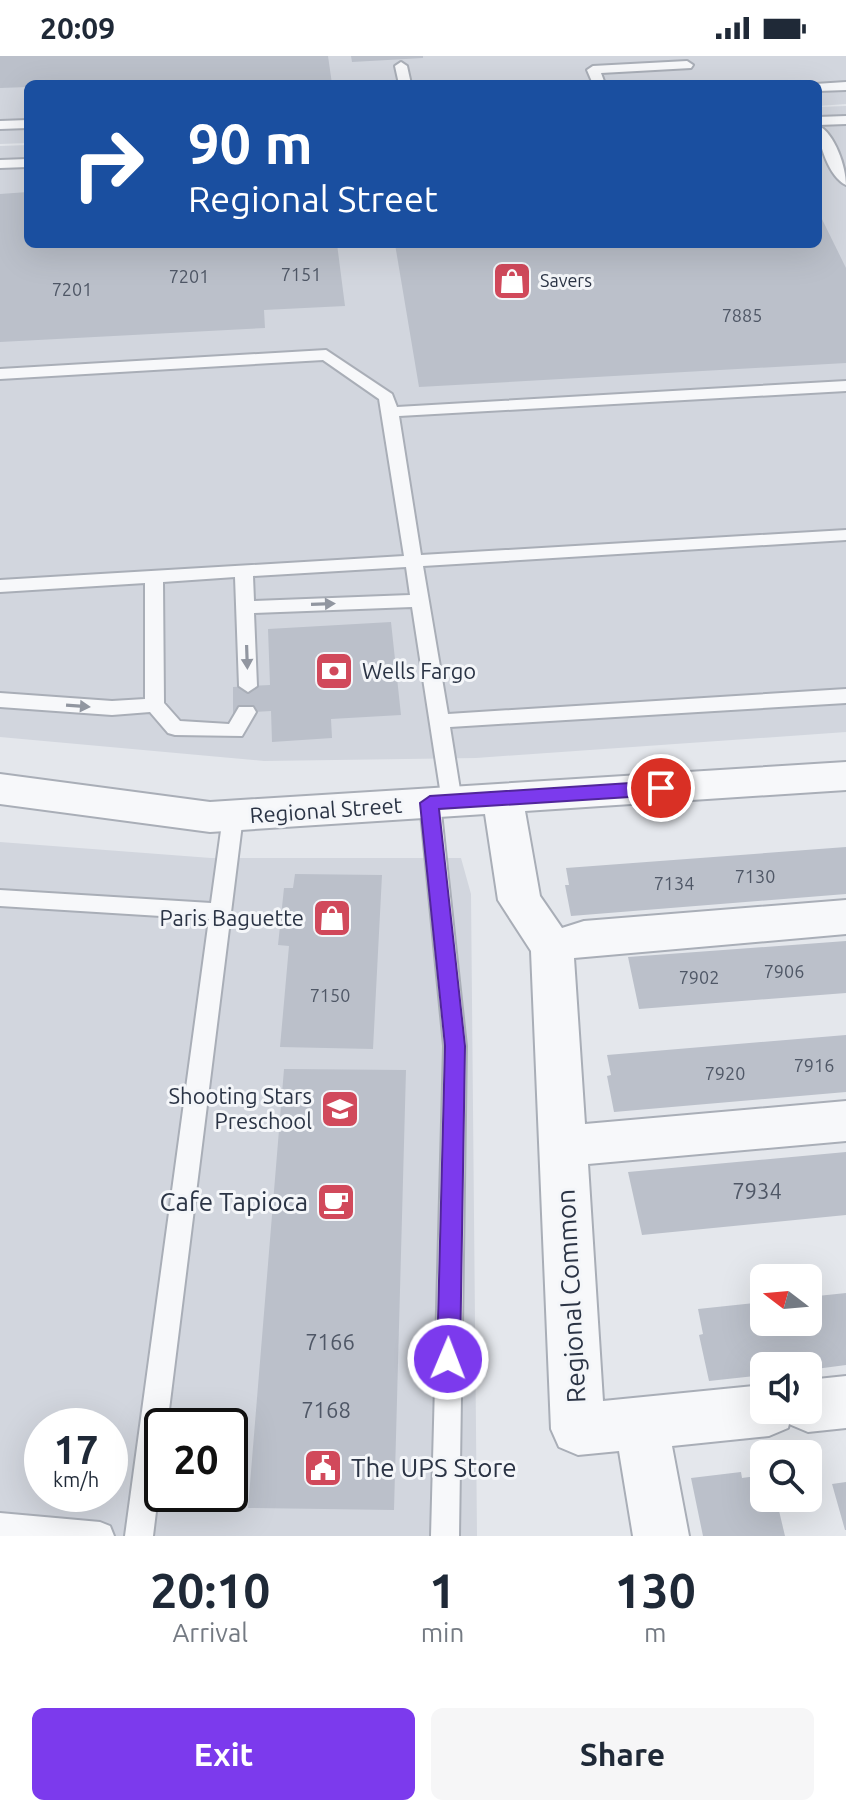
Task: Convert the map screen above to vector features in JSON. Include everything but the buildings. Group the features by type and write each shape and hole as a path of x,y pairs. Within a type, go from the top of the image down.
{"street":[{"name":"Regional Street","path":"0,789 210,817 846,776"},
{"path":"503,798 519,900 552,948 584,938 846,917"},
{"name":"Regional Common","path":"552,948 578,1429 750,1412"},
{"path":"563,1146 846,1121"},
{"path":"822,1405 846,1402"},
{"path":"641,1423 661,1536"}],"lane":[{"path":"597,80 593,70 687,65"},
{"path":"401,66 404,80"},
{"path":"822,87 846,86"},
{"path":"822,121 846,120"},
{"path":"0,125 24,124"},
{"path":"822,136 846,181"},
{"path":"0,164 24,163"},
{"path":"0,374 326,355 386,397 439,721 455,1046 445,1536"},
{"path":"390,412 846,386"},
{"path":"0,586 846,535"},
{"path":"244,571 248,686"},
{"path":"154,577 155,705 175,728 235,731 246,712"},
{"path":"245,607 421,601"},
{"path":"439,721 846,696"},
{"path":"0,700 112,708 155,705"},
{"path":"139,1536 233,816"},
{"path":"0,898 221,912"},
{"path":"0,1527 100,1536"}],"shaded area":[{"path":"0,56 846,56 846,104 822,106 822,80 24,80 24,143 0,144"},
{"path":"846,106 846,732 476,758 264,761 0,737 0,146 24,145 24,248 822,248 822,107"},
{"path":"0,842 211,858 461,858 471,894 477,1536 0,1536"}],"place":[{"name":"Savers","path":"512,281"},
{"name":"Wells Fargo","path":"334,671"},
{"name":"Paris Baguette","path":"332,918"},
{"name":"Shooting Stars Preschool","path":"340,1109"},
{"name":"Cafe Tapioca","path":"336,1202"},
{"name":"The UPS Store","path":"323,1468"}],"route":[{"path":"448,1359 455,1046 430,803 661,788"}]}
